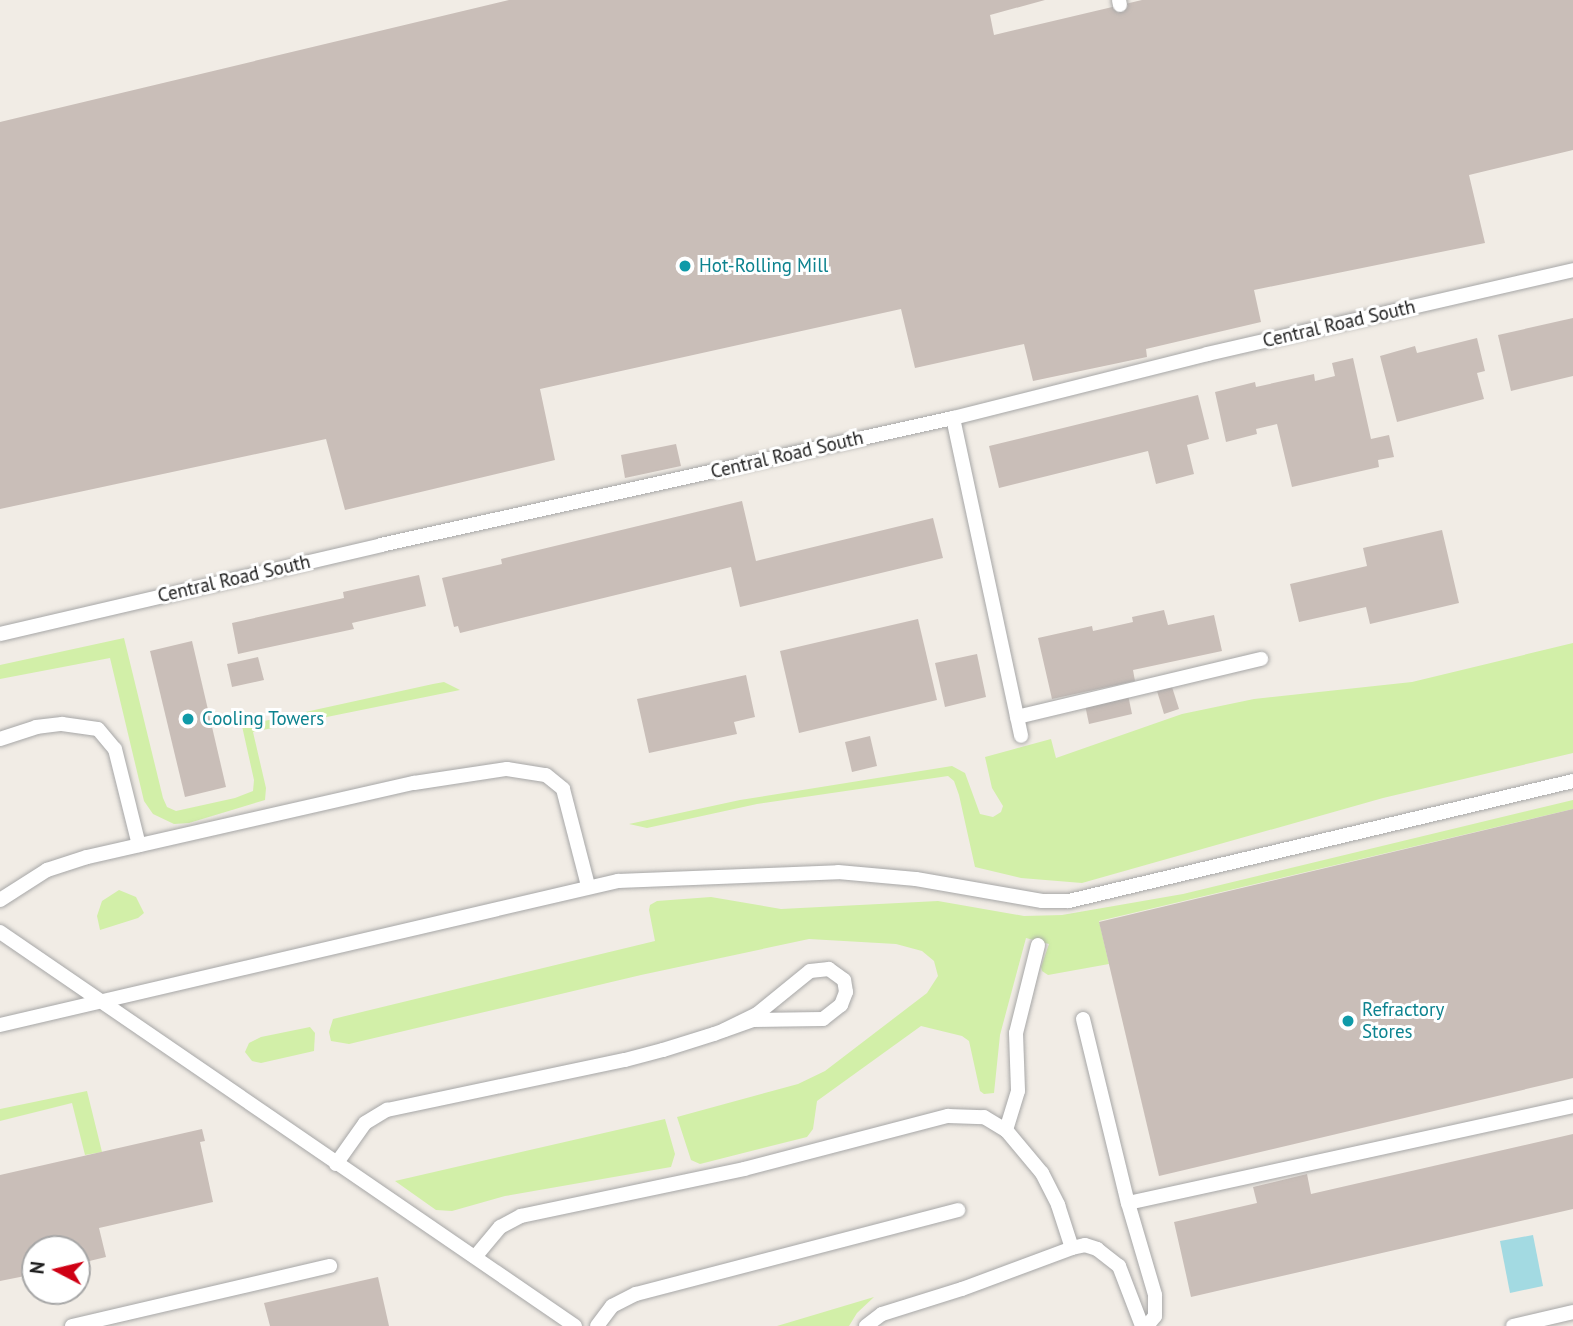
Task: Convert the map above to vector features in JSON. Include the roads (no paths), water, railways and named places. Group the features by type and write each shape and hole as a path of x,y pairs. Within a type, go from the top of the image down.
{"lane":[{"name":"Central Road South","path":"0,634 395,542 953,418 1207,354 1573,270"},
{"path":"953,418 1021,736"},
{"path":"1017,717 1261,659"},
{"path":"0,739 36,727 62,723 98,729 115,749 139,845"},
{"path":"0,900 47,870 139,845 414,783 462,774 523,769 546,775 562,789 587,886"},
{"path":"0,1025 587,886 635,879 838,872 916,879 1042,901 1069,901 1573,781"},
{"path":"0,932 575,1326"},
{"path":"1006,1130 1018,1091 1016,1033 1038,944"},
{"path":"336,1164 365,1123 387,1110 625,1060 760,1019 807,1022 822,1019 836,1012 844,1000 844,980 830,969 810,971 757,1014 723,1030"},
{"path":"1083,1019 1128,1203 1157,1304 1155,1316 1147,1326"},
{"path":"1128,1203 1573,1105"},
{"path":"475,1257 494,1233 521,1216 744,1169 935,1119 976,1116 1006,1130 1028,1152 1058,1205 1072,1248"},
{"path":"597,1326 612,1306 636,1294 958,1210"},
{"path":"866,1326 882,1314 962,1289 1072,1248 1091,1247 1114,1261 1130,1291 1142,1326"},
{"path":"72,1326 330,1266"},
{"path":"1513,1326 1573,1312"}],"water":[{"path":"1533,1235 1543,1286 1510,1293 1500,1241"}],"place":[{"name":"Hot-Rolling Mill","path":"685,266"},
{"name":"Cooling Towers","path":"188,719"},
{"name":"Refractory Stores","path":"1348,1021"}]}
